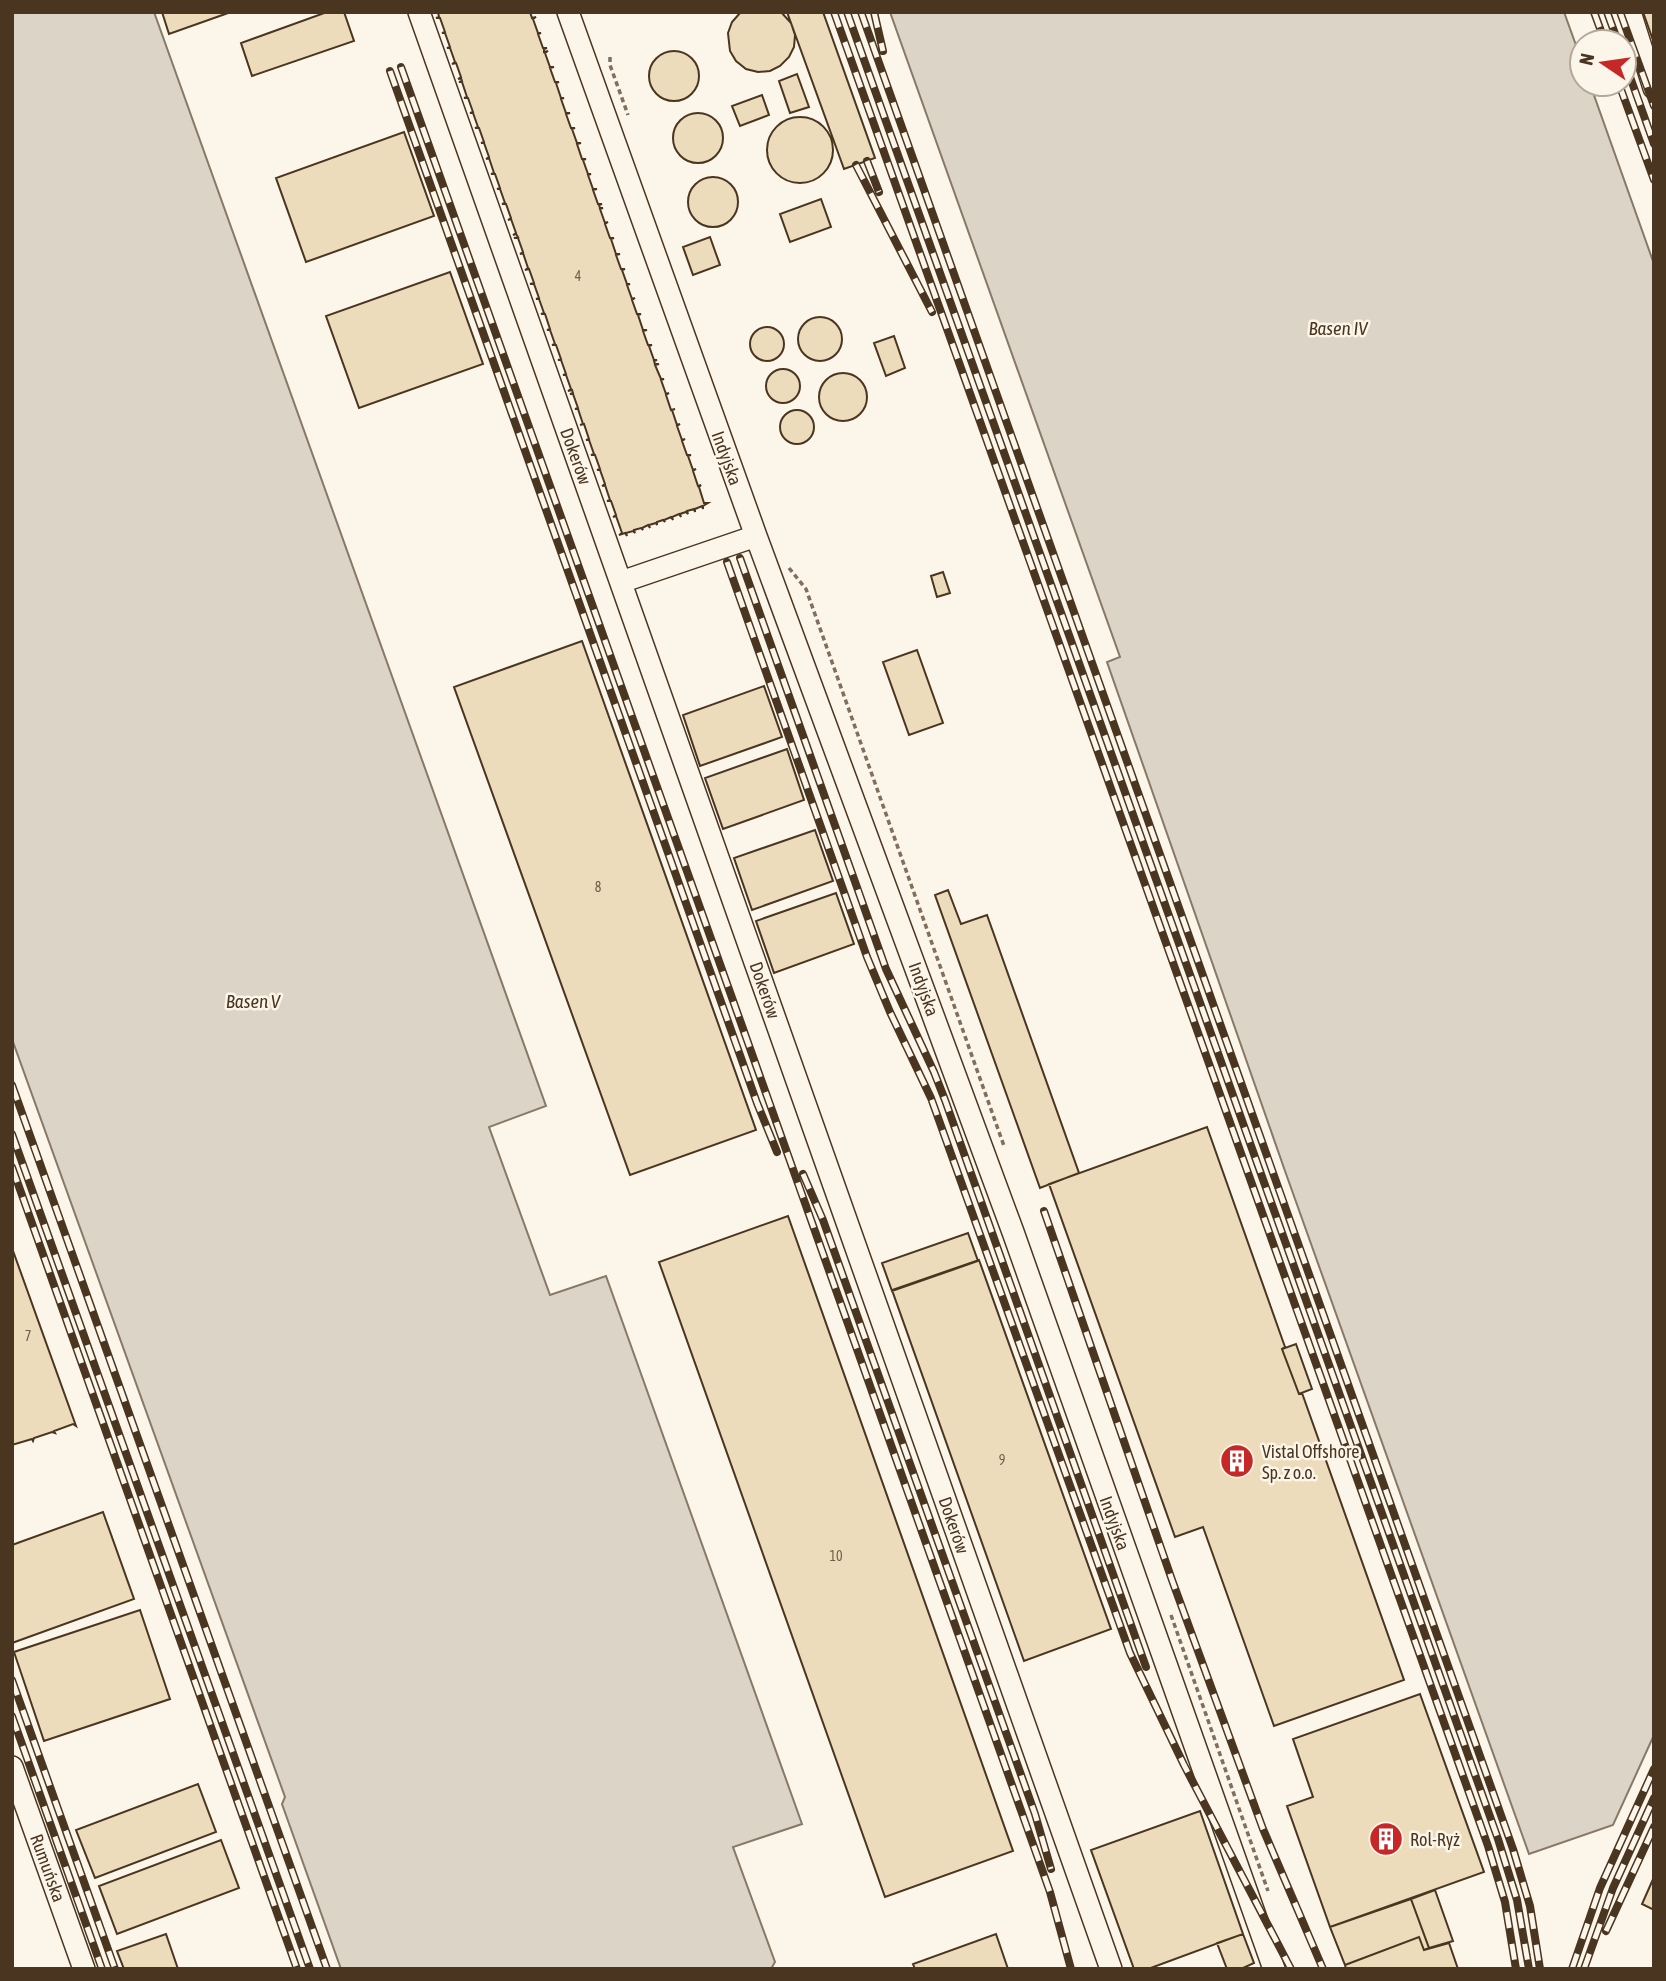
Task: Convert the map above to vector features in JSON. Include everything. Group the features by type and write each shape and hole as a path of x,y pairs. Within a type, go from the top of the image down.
{"lane":[{"name":"Dokerów","path":"419,12 1111,1969"},
{"name":"Indyjska","path":"568,12 756,536 1013,1232 1274,1969"},
{"path":"1630,12 1654,88"},
{"path":"621,582 756,536"},
{"name":"Rumuńska","path":"12,1767 84,1969"}],"water":[{"name":"Basen V","path":"12,12 154,12 546,1106 489,1127 550,1295 606,1276 802,1824 733,1847 775,1962 771,1969 341,1969 282,1804 285,1797 12,1039"},
{"name":"Basen IV","path":"890,12 1564,12 1570,28 1568,98 1595,98 1654,264 1654,1735 1613,1825 1529,1854 1107,662 1120,657"}],"building":[{"path":"162,12 231,12 169,34"},
{"path":"327,12 344,12 354,41 252,76 241,43"},
{"path":"438,12 530,12 532,18 536,17 533,19 538,33 541,33 538,34 543,48 547,48 544,52 548,51 545,53 550,67 554,67 550,68 555,82 559,82 556,83 561,98 564,98 561,99 566,113 570,113 566,114 571,128 575,128 572,129 577,143 581,143 577,144 582,159 586,159 583,160 588,174 591,174 588,175 593,189 597,189 593,190 598,204 602,204 599,205 603,208 600,209 605,223 608,222 605,224 610,238 614,238 611,239 616,254 620,254 616,255 621,269 625,269 622,270 627,284 630,284 627,285 632,299 635,298 632,300 637,314 641,314 638,315 643,330 647,330 643,331 648,345 652,345 649,346 654,360 657,360 654,361 655,364 659,364 655,365 661,379 664,379 661,380 666,394 669,393 666,395 671,410 675,409 672,410 677,425 680,424 677,426 682,440 685,439 682,441 687,455 691,455 688,456 693,470 696,469 693,471 698,486 701,485 699,487 704,503 708,503 703,509 702,506 695,509 695,512 694,509 687,511 688,514 680,514 681,517 679,514 672,517 673,520 671,517 664,520 665,522 657,522 657,525 649,525 650,528 648,525 642,528 643,530 634,530 635,533 626,533 627,536 625,533 619,535 622,533 616,516 613,517 616,515 611,501 607,501 610,500 605,485 602,486 605,484 600,470 597,470 600,469 595,455 591,455 594,454 589,440 586,440 589,439 584,424 580,425 583,424 578,409 575,409 578,408 573,394 570,394 573,393 572,390 568,391 571,389 566,375 563,375 566,374 561,360 558,360 561,359 556,345 552,345 555,344 550,330 547,330 550,329 545,314 541,314 544,313 539,299 536,299 539,298 534,284 530,284 534,283 529,269 525,270 528,268 523,253 520,254 523,252 518,238 514,238 518,237 513,235 516,233 511,219 508,220 511,218 506,204 502,204 505,203 500,189 497,189 500,188 495,174 491,174 494,173 489,158 486,159 489,157 484,143 481,143 484,142 479,128 475,128 478,127 473,113 470,113 473,112 468,98 464,98 467,97 462,82 459,82 462,81 461,78 458,79 461,77 456,63 452,64 455,62 450,48 447,48 450,47 445,33 442,33 445,32 440,18 436,18 439,17"},
{"path":"781,12 791,23 795,35 794,47 789,57 770,71 746,69 736,61 730,51 728,33 732,22 740,13"},
{"path":"787,12 823,12 875,158 844,169"},
{"path":"1643,12 1654,12 1654,43"},
{"path":"674,51 691,59 699,76 691,93 674,101 657,93 649,76 657,59"},
{"path":"797,74 809,107 790,113 779,81"},
{"path":"762,95 769,115 740,126 732,106"},
{"path":"698,113 715,121 723,138 715,155 698,163 681,155 673,138 681,121"},
{"path":"793,117 807,117 819,122 828,131 833,150 831,163 824,174 807,183 793,183 781,178 772,169 767,157 767,143 772,131 781,122"},
{"path":"404,132 434,216 306,262 276,178"},
{"path":"713,177 730,185 738,202 730,219 713,227 696,219 688,202 696,185"},
{"path":"821,199 831,227 790,242 780,214"},
{"path":"710,237 720,265 693,275 683,247"},
{"path":"450,272 483,364 359,408 326,316"},
{"path":"820,317 836,323 842,339 836,355 820,361 804,355 798,339 804,323"},
{"path":"767,327 779,332 784,344 779,356 767,361 755,356 750,344 755,332"},
{"path":"894,336 905,368 886,376 874,343"},
{"path":"783,369 795,374 800,386 795,398 783,403 771,398 766,386 771,374"},
{"path":"843,373 860,380 867,397 860,414 843,421 826,414 819,397 826,380"},
{"path":"797,410 809,415 814,427 809,439 797,444 785,439 780,427 785,415"},
{"path":"943,572 950,593 937,597 931,576"},
{"path":"582,641 756,1130 630,1175 454,687"},
{"path":"917,650 943,723 909,735 883,662"},
{"path":"764,686 782,737 700,766 683,715"},
{"path":"787,749 804,800 723,829 705,778"},
{"path":"815,830 833,881 752,910 734,858"},
{"path":"948,890 961,924 987,915 1079,1173 1040,1188 935,895"},
{"path":"836,893 854,944 774,973 756,921"},
{"name":"Vistal Offshore Sp. z o.o.","path":"1207,1127 1285,1347 1282,1349 1299,1394 1302,1393 1404,1680 1274,1726 1203,1527 1175,1537 1049,1184"},
{"path":"788,1216 1013,1851 885,1897 659,1262"},
{"path":"968,1233 978,1261 892,1291 882,1263"},
{"path":"12,1248 76,1426 73,1424 54,1431 55,1433 34,1438 33,1441 32,1439 12,1445"},
{"path":"979,1260 1111,1629 1024,1661 892,1290"},
{"path":"1296,1344 1312,1389 1299,1394 1282,1349"},
{"path":"103,1512 134,1599 12,1643 12,1545"},
{"path":"140,1610 170,1699 44,1741 14,1652"},
{"name":"Rol-Ryż","path":"1420,1694 1484,1872 1330,1927 1287,1806 1313,1797 1293,1739"},
{"path":"198,1784 216,1832 95,1878 76,1830"},
{"path":"1200,1811 1243,1934 1148,1969 1134,1969 1091,1850"},
{"path":"221,1840 239,1888 117,1934 99,1886"},
{"path":"1654,1877 1654,1910 1642,1904"},
{"path":"1435,1890 1453,1941 1429,1948 1411,1899"},
{"path":"1411,1899 1429,1948 1424,1950 1419,1937 1345,1965 1330,1927"},
{"path":"166,1934 178,1969 124,1969 117,1951"},
{"path":"996,1934 1008,1969 915,1969 913,1964"},
{"path":"1243,1934 1254,1963 1241,1969 1227,1969 1217,1943"},
{"path":"1419,1937 1424,1950 1449,1943 1458,1969 1346,1969 1345,1965"}],"railway":[{"path":"834,12 1488,1846 1505,1902 1516,1969"},
{"path":"847,12 1498,1839 1517,1900 1529,1969"},
{"path":"861,12 1513,1849 1530,1906 1540,1969"},
{"path":"874,12 883,51"},
{"path":"1594,12 1600,28"},
{"path":"1607,12 1613,28"},
{"path":"1620,12 1654,106"},
{"path":"401,67 1050,1892 1071,1969"},
{"path":"390,71 757,1103 777,1152"},
{"path":"1624,98 1654,180"},
{"path":"1638,98 1654,144"},
{"path":"867,161 879,192"},
{"path":"856,165 932,312"},
{"path":"740,558 886,969 945,1100 1146,1667"},
{"path":"727,562 867,957 931,1098 1130,1653 1184,1765 1291,1969"},
{"path":"12,1085 327,1969"},
{"path":"12,1134 310,1969"},
{"path":"12,1167 297,1969"},
{"path":"803,1174 823,1220 1035,1814 1051,1869"},
{"path":"1044,1211 1172,1580 1263,1829 1323,1969"},
{"path":"12,1680 115,1969"},
{"path":"12,1716 102,1969"},
{"path":"1572,1969 1600,1888 1654,1769"},
{"path":"1584,1969 1613,1888 1654,1798"},
{"path":"1606,1931 1654,1827"}],"place":[{"name":"Vistal Offshore Sp. z o.o.","path":"1237,1461"},
{"name":"Rol-Ryż","path":"1386,1839"}]}
